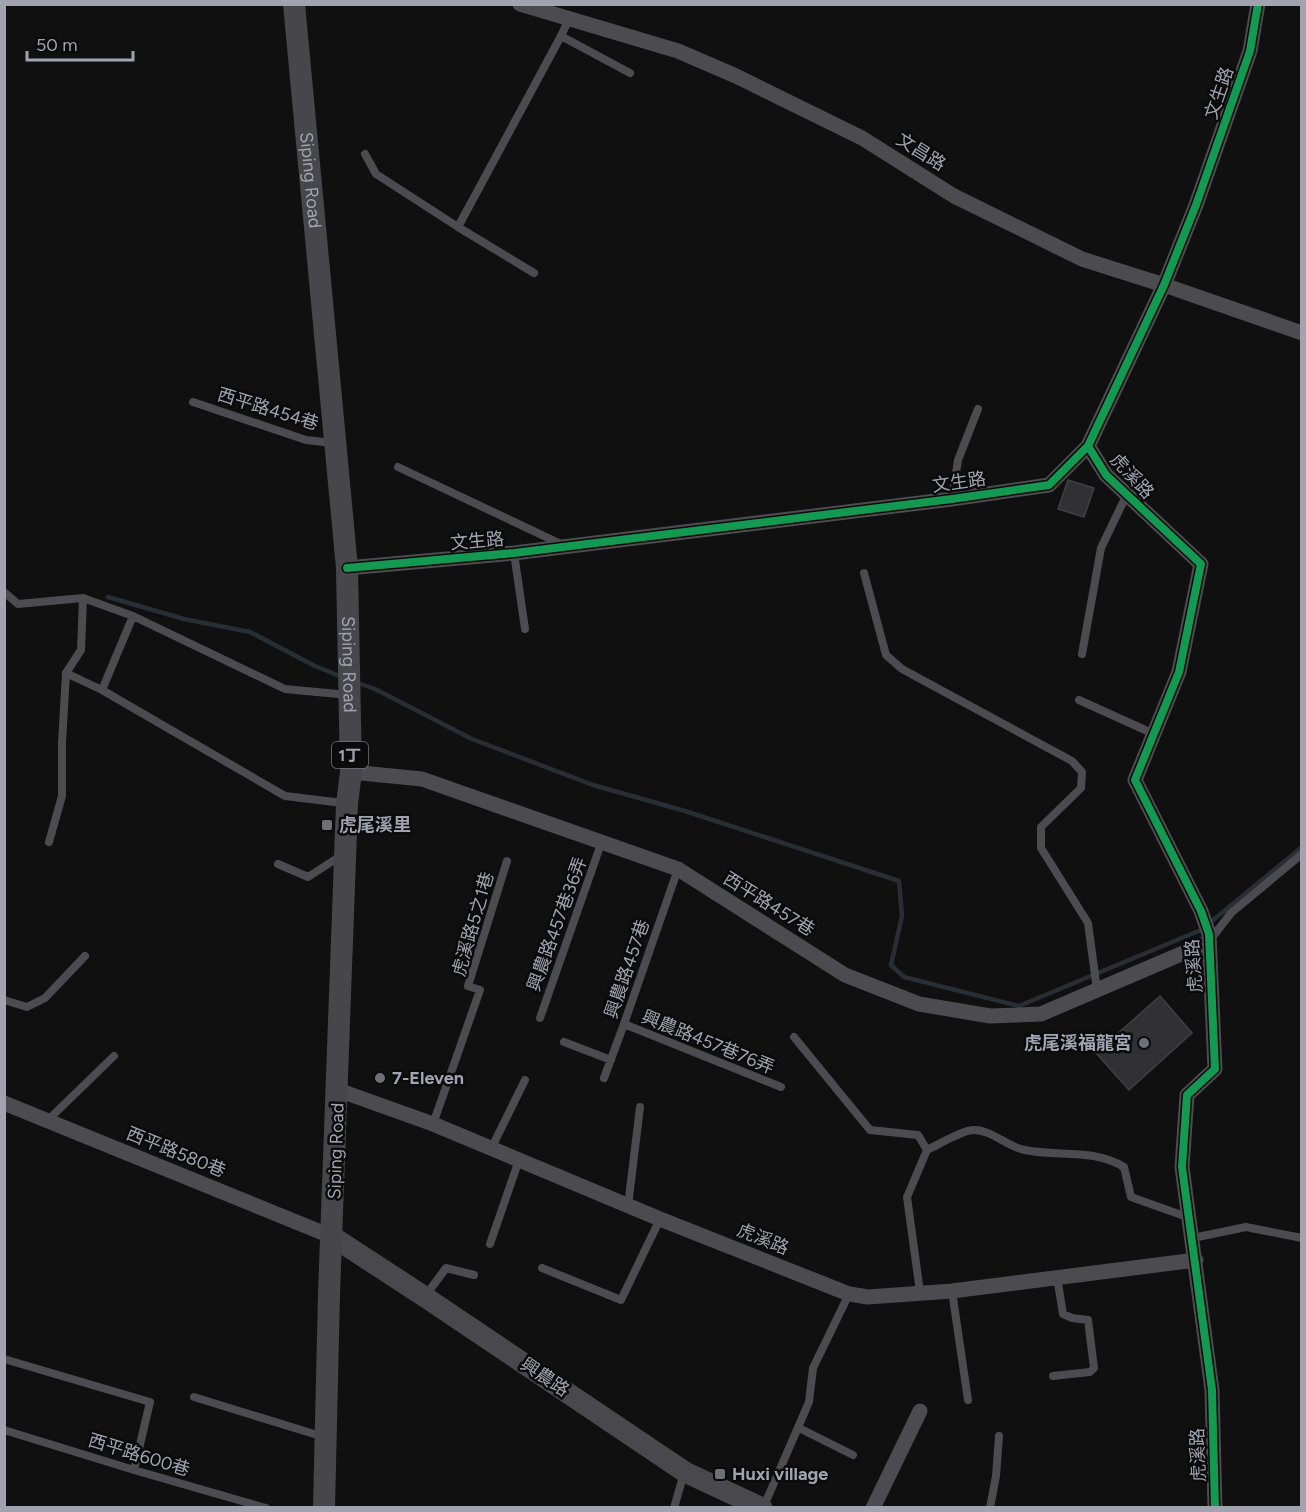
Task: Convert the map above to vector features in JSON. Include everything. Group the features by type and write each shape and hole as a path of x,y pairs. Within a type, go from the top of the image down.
{"main road":[{"name":"Siping Road","path":"294,4 347,568 350,695 351,772 347,804 326,1437 327,1506"}],"street":[{"name":"文昌路","path":"520,4 678,51 736,76 862,138 954,196 1082,259 1302,333"},
{"name":"文生路","path":"347,568 567,547 1049,485 1088,446 1164,285 1196,205 1250,51 1258,4"},
{"name":"虎溪路","path":"1088,446 1106,475 1201,564 1179,672 1136,780 1201,911 1209,938 1215,1068 1187,1095 1182,1167 1212,1390 1215,1508"},
{"name":"西平路457巷","path":"351,772 422,779 678,869 845,975 919,1005 990,1016 1041,1014 1191,950 1209,938"},
{"name":"虎溪路","path":"338,1090 433,1124 628,1206 849,1294 868,1297 952,1291 1196,1260"},
{"name":"西平路580巷","path":"4,1103 333,1237"},
{"name":"興農路","path":"333,1237 685,1472 763,1508"},
{"path":"873,1508 920,1412"}],"lane":[{"path":"458,227 569,19"},
{"path":"561,36 630,73"},
{"path":"365,154 376,174 534,273"},
{"name":"西平路454巷","path":"193,402 306,440 335,444"},
{"path":"952,499 958,460 978,409"},
{"path":"398,467 567,547"},
{"path":"1082,654 1101,548 1127,494"},
{"path":"514,553 525,629"},
{"path":"864,573 886,655 902,669 1072,761 1082,772 1081,788 1041,827 1041,848 1088,923 1097,990"},
{"path":"4,592 18,604 83,598 133,616 285,689 350,695"},
{"path":"49,842 62,796 66,673 81,650 83,598"},
{"path":"102,690 133,616"},
{"path":"66,673 102,690 285,796 347,804"},
{"path":"1079,700 1154,734"},
{"name":"興農路457巷36弄","path":"540,1018 602,841"},
{"path":"278,864 308,877 346,853"},
{"path":"1209,938 1231,913 1302,854"},
{"name":"虎溪路5之1巷","path":"433,1124 480,990 468,986 507,861"},
{"name":"興農路457巷","path":"604,1078 678,869"},
{"path":"4,1000 27,1007 45,998 85,956"},
{"name":"興農路457巷76弄","path":"624,1024 781,1087"},
{"path":"794,1037 870,1130 918,1135 927,1150"},
{"path":"564,1042 611,1060"},
{"path":"48,1121 114,1056"},
{"path":"491,1149 525,1080"},
{"path":"628,1206 640,1107"},
{"path":"920,1292 907,1197 927,1150 972,1130 985,1132 1023,1150 1078,1153 1115,1162 1124,1167 1131,1197 1190,1218"},
{"path":"490,1244 519,1160"},
{"path":"542,1268 621,1300 660,1219"},
{"path":"1192,1238 1246,1227 1302,1238"},
{"path":"425,1297 446,1268 474,1275"},
{"path":"1053,1376 1090,1371 1094,1368 1088,1320 1063,1314 1057,1278"},
{"path":"952,1291 968,1400"},
{"path":"763,1508 810,1402 813,1368 849,1294"},
{"path":"4,1359 150,1402 134,1470"},
{"path":"194,1397 326,1437"},
{"path":"799,1428 853,1455"},
{"name":"西平路600巷","path":"4,1430 266,1508"},
{"path":"990,1508 996,1476 999,1436"},
{"path":"674,1508 685,1472"}],"building":[{"path":"1068,480 1094,488 1084,517 1058,509"},
{"name":"虎尾溪福龍宮","path":"1160,996 1192,1033 1129,1090 1096,1053"}],"waterway":[{"path":"108,597 184,619 250,632 315,666 342,677"},
{"path":"355,682 375,689 472,739 593,785 685,811 899,881 902,916 891,965 904,977 1019,1006 1201,930 1302,847"}],"cycle path":[{"path":"347,568 514,553 1049,485 1088,446 1164,285 1196,205 1250,51 1258,4"},
{"path":"1088,446 1106,475 1201,564 1179,672 1135,780 1201,911 1209,934 1215,1069 1187,1095 1182,1167 1212,1390 1215,1508"}],"place":[{"name":"虎尾溪里","path":"327,825"},
{"name":"虎尾溪福龍宮","path":"1144,1043"},
{"name":"7-Eleven","path":"380,1078"},
{"name":"Huxi village","path":"720,1474"}]}
